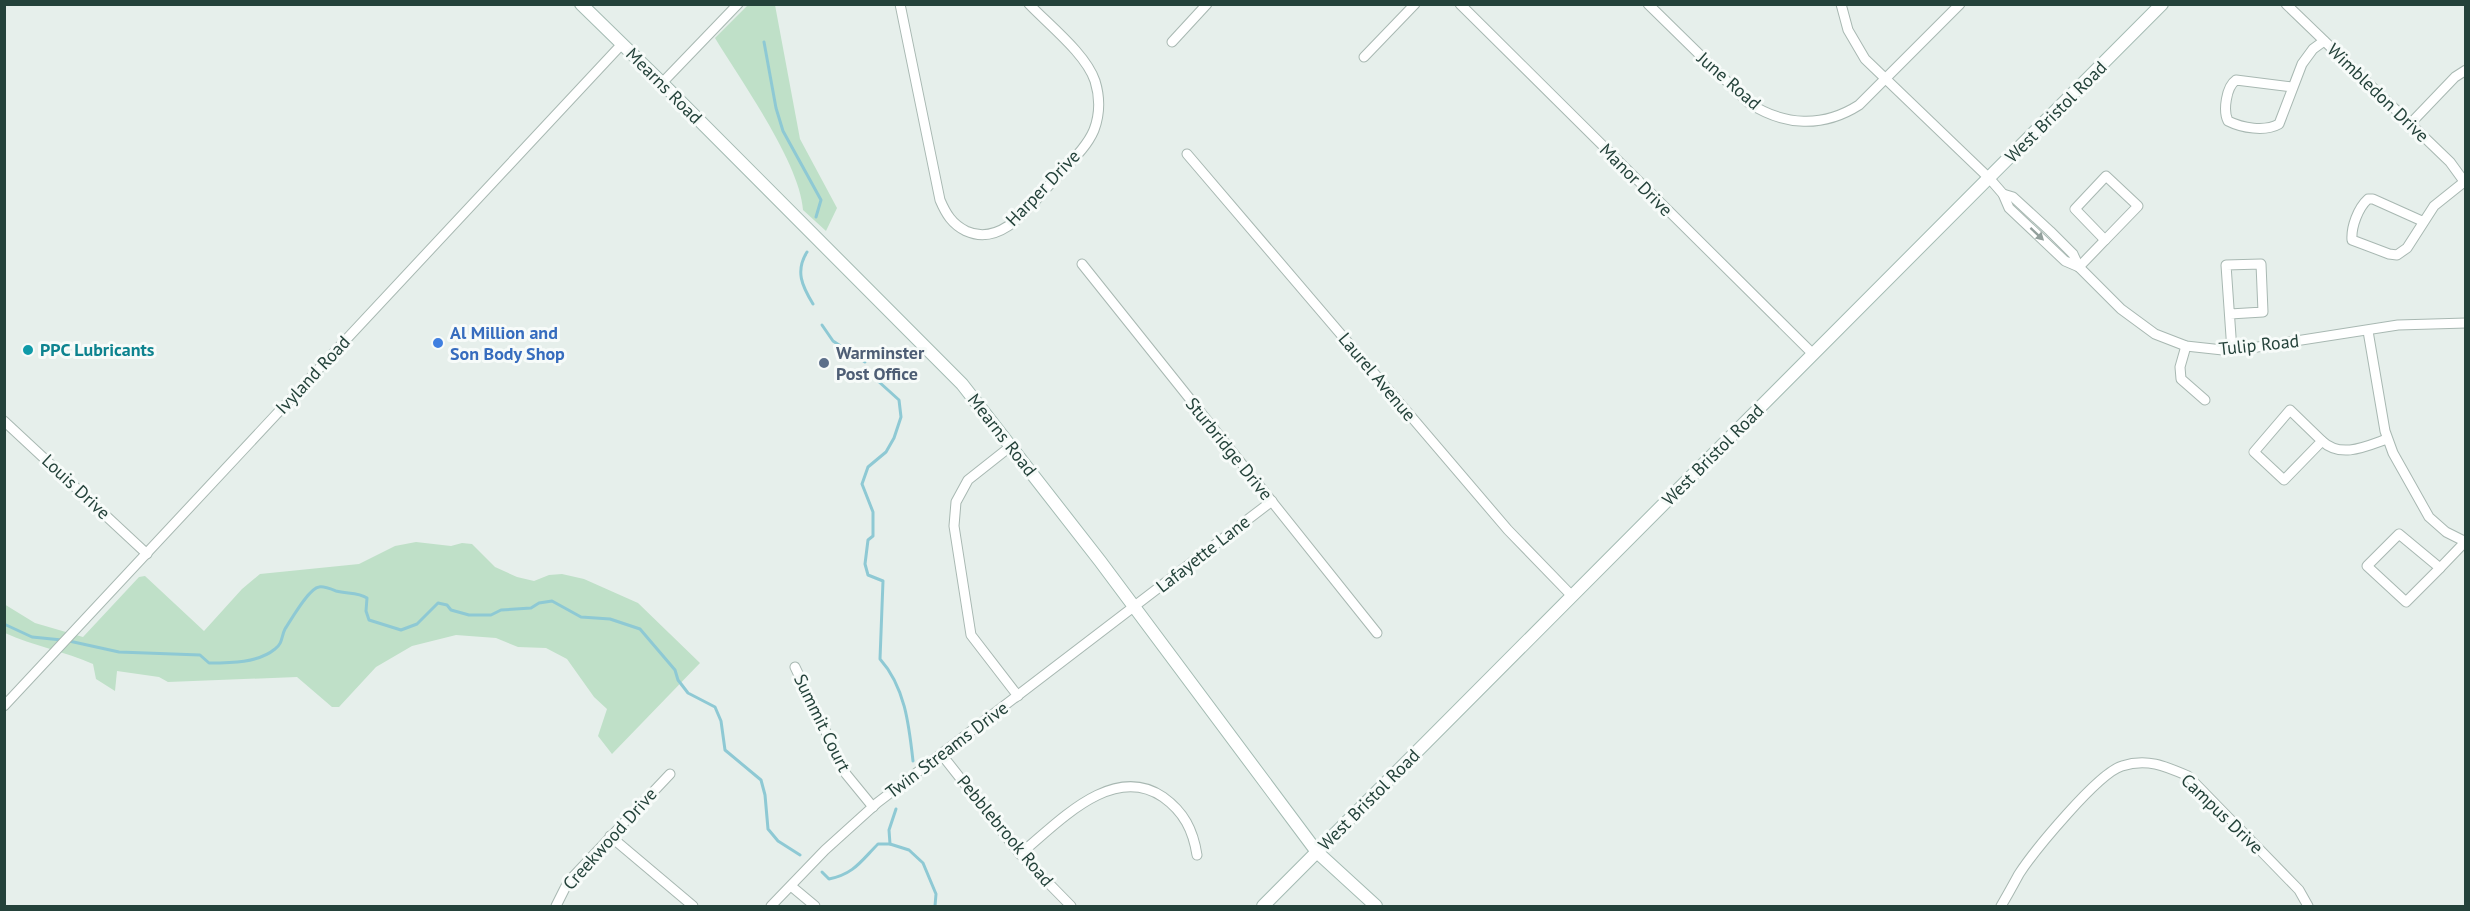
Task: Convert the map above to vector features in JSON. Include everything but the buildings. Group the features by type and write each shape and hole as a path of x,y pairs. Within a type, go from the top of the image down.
{"main road":[{"name":"Mearns Road","path":"581,4 662,82 962,384 1134,607 1317,852 1376,906"},
{"name":"West Bristol Road","path":"1263,906 2162,4"}],"street":[{"path":"662,82 738,4"},
{"name":"Harper Drive","path":"900,4 940,200 945,213 958,227 974,235 990,234 1004,229 1021,216 1088,142 1099,113 1097,88 1087,65 1029,4"},
{"path":"1172,42 1207,4"},
{"path":"1364,57 1415,4"},
{"name":"Manor Drive","path":"1460,4 1813,354"},
{"name":"June Road","path":"1648,4 1742,96 1760,110 1800,122 1815,122 1838,116 1859,105 1960,4"},
{"name":"Tulip Road","path":"1841,4 1844,19 1858,49 1886,80 2003,194 2013,197 2050,231 2073,254 2079,267 2140,325 2163,338 2186,346 2232,351 2417,323 2466,323"},
{"name":"Wimbledon Drive","path":"2286,4 2450,162 2465,183"},
{"path":"2292,87 2236,80 2229,87 2225,116 2228,121 2241,126 2272,128 2282,119 2302,64 2324,41"},
{"name":"Ivyland Road","path":"4,706 622,45"},
{"path":"2410,124 2455,77 2466,69"},
{"name":"Laurel Avenue","path":"1187,154 1508,530 1572,596"},
{"path":"2079,267 2138,206 2106,176 2075,208 2105,240"},
{"path":"2422,221 2373,199 2368,199 2360,208 2352,230 2352,240 2397,255 2407,248 2422,221 2434,206 2465,183"},
{"name":"Sturbridge Drive","path":"1083,264 1377,633"},
{"path":"2230,314 2263,312 2261,264 2226,265 2232,351"},
{"path":"2368,331 2388,439 2393,453 2429,518 2446,532 2465,542 2440,568 2406,602 2367,566 2399,534 2440,568"},
{"path":"2186,346 2180,367 2181,378 2205,400"},
{"path":"2322,441 2284,480 2254,452 2290,410 2322,441 2329,448 2346,451 2388,439"},
{"name":"Louis Drive","path":"4,421 147,554"},
{"path":"1011,446 968,480 956,502 954,526 971,635 1018,696"},
{"name":"Lafayette Lane","path":"1134,607 1272,501"},
{"name":"Twin Streams Drive","path":"771,906 825,850 873,807 1134,607"},
{"name":"Summit Court","path":"795,667 846,774 873,807"},
{"name":"Pebblebrook Road","path":"942,755 1020,854 1071,906"},
{"name":"Campus Drive","path":"2001,906 2020,872 2090,788 2120,766 2149,762 2166,766 2188,776 2299,890 2308,906"},
{"name":"Creekwood Drive","path":"556,906 568,882 670,774"},
{"path":"1020,854 1092,797 1122,786 1133,786 1158,794 1182,814 1193,834 1197,855"},
{"path":"610,836 693,906"},
{"path":"791,886 815,906"}],"green space":[{"path":"749,4 775,5 800,139 837,208 826,231 803,210 792,169 781,146 715,38"},
{"path":"416,542 451,546 462,543 472,544 495,567 517,577 534,581 549,575 562,574 584,579 638,603 700,663 612,754 598,736 607,709 594,697 567,659 546,648 518,647 496,638 456,635 412,646 376,667 339,707 332,707 297,677 168,682 159,677 117,671 115,691 96,679 93,664 5,633 4,604 35,623 83,637 139,577 145,576 204,631 242,589 260,574 359,564 395,546"}],"waterway":[{"path":"764,42 776,108 783,131 821,200 816,217"},
{"path":"807,252 801,266 801,278 813,304"},
{"path":"822,325 833,341 865,362"},
{"path":"878,381 899,400 901,417 894,438 886,452 868,467 862,484 873,512 873,536 868,540 865,564 868,575 883,581 880,659 900,694 907,720 913,761"},
{"path":"69,641 119,652 200,655 209,663 235,662 261,657 278,647 285,629 300,605 310,593 319,587 364,596 367,598 366,611 369,620 401,630 417,624 438,603 447,605 451,610 469,615 491,615 501,610 531,608 539,603 552,601 581,617 610,619 640,629 675,670 678,680 688,693 715,707 721,721 725,750 761,780 765,795 768,829 778,841 800,855"},
{"path":"4,624 32,637 62,640"},
{"path":"890,844 889,830 896,809"},
{"path":"822,872 829,879 838,877 856,866 878,844 890,844 909,850 923,863 936,894 935,906"}],"place":[{"name":"Al Million and Son Body Shop","path":"438,343"},
{"name":"PPC Lubricants","path":"28,350"},
{"name":"Warminster Post Office","path":"824,363"}]}
